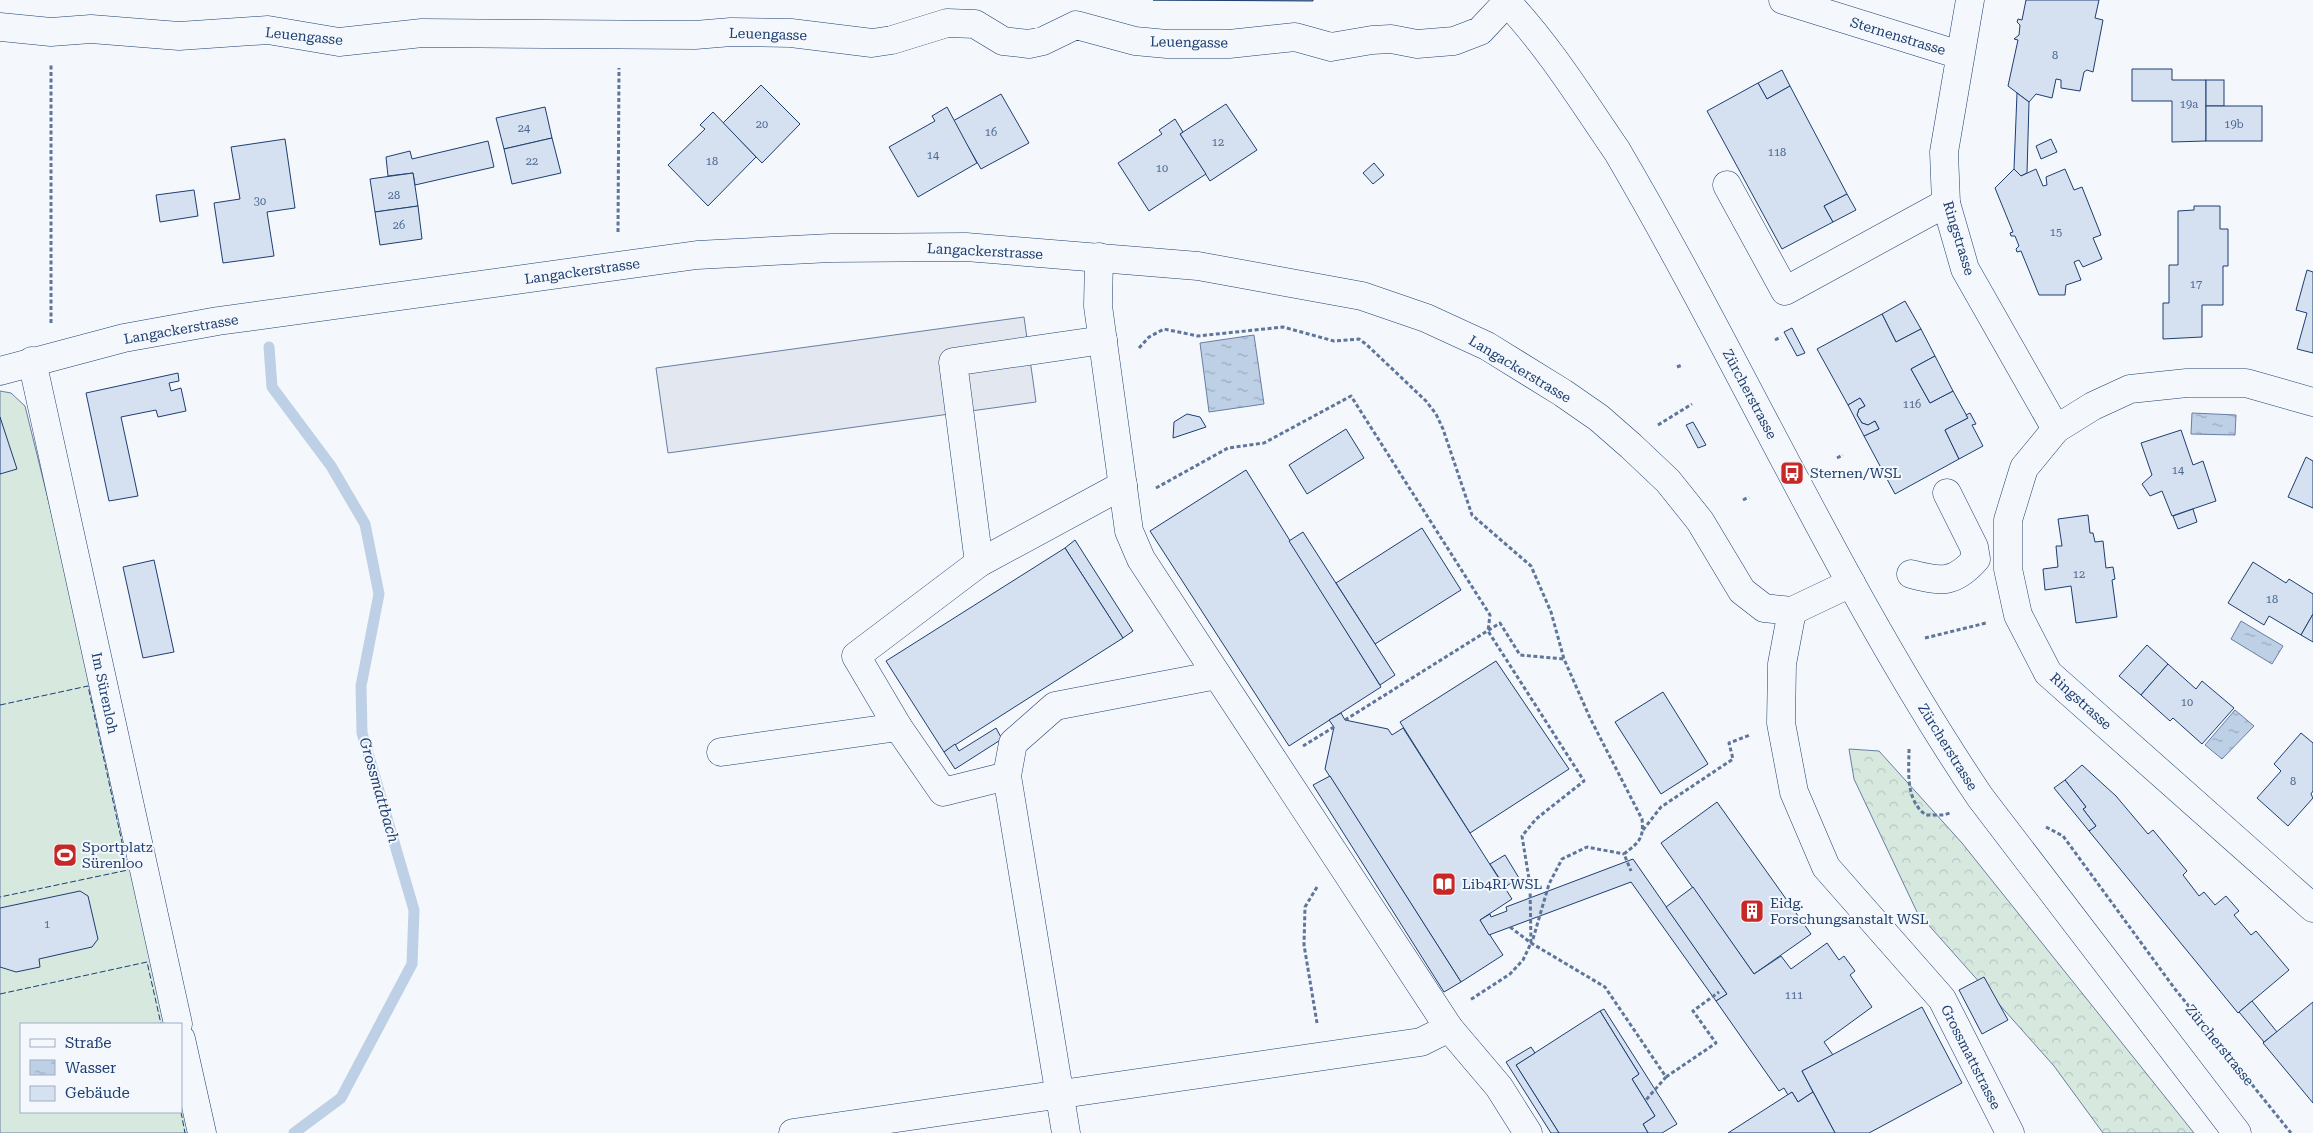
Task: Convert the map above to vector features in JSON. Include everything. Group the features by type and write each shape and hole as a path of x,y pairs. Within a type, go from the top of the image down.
{"street":[{"name":"Sternenstrasse","path":"1783,0 1960,55 1970,0"},
{"name":"Leuengasse","path":"0,27 51,32 91,29 179,36 268,30 339,42 422,33 695,35 731,32 791,33 872,43 892,40 947,23 975,24 1003,41 1029,44 1043,41 1076,25 1135,41 1166,44 1229,44 1295,36 1331,47 1382,40 1417,44 1454,41 1480,31 1507,1"},
{"name":"Zürcherstrasse","path":"1507,1 1573,86 1617,151 1904,678 1980,797 2237,1133"},
{"name":"Ringstrasse","path":"1960,55 1944,152 1946,203 1965,269 2056,429"},
{"path":"1727,185 1785,291 1946,203"},
{"name":"Langackerstrasse","path":"0,371 124,338 218,321 697,255 831,248 966,247 1198,266 1362,296 1426,318 1487,346 1563,393 1612,429 1668,481 1700,521 1742,591 1764,608 1792,611"},
{"path":"1099,257 1098,306 1129,531 1141,559 1446,1024 1499,1087 1528,1133"},
{"path":"979,563 953,362 1103,340"},
{"name":"Im Sürenloh","path":"41,359 178,1023"},
{"name":"Ringstrasse","path":"2313,402 2246,383 2187,383 2130,389 2093,406 2056,429 2024,468 2008,520 2008,569 2018,615 2048,673 2313,908"},
{"path":"1911,574 1935,580 1953,578 1967,569 1976,559 1974,547 1947,494"},
{"path":"1007,776 943,792 898,727 856,656 979,563 1124,495"},
{"path":"1792,611 1851,583"},
{"name":"Grossmattstrasse","path":"1792,611 1782,664 1781,723 1794,792 1826,867 1942,999 2010,1133"},
{"path":"1066,1133 1007,776 1013,743 1055,706 1218,675"},
{"path":"722,752 898,727"},
{"path":"793,1133 1421,1042 1446,1024"},
{"path":"182,1043 202,1133"}],"path":[{"path":"618,266 620,35"},
{"path":"41,359 51,97"},
{"path":"1108,369 1127,373 1134,353 1149,337 1164,329 1198,336 1283,326 1334,341 1359,340 1368,345 1426,401 1436,414 1443,429 1472,516 1531,566 1552,612 1564,659 1590,718 1642,819 1643,830"},
{"path":"1775,340 1780,337"},
{"path":"1677,366 1682,365"},
{"path":"1124,495 1228,448 1264,443 1351,396 1490,615 1488,631 1584,781 1536,819 1522,836 1530,885 1531,943"},
{"path":"1652,429 1692,404"},
{"path":"1836,458 1843,455"},
{"path":"1743,500 1749,497"},
{"path":"1925,638 2018,615"},
{"path":"1345,720 1500,623 1520,655 1564,659"},
{"path":"1624,854 1640,840 1643,830 1661,807 1733,759 1729,743 1781,723"},
{"name":"Zürcherstrasse","path":"2044,826 2063,836 2175,989 2292,1133"},
{"path":"1446,1024 1510,974 1523,960 1531,943 1549,884 1562,859 1587,846 1624,854"},
{"path":"1624,854 1631,871"},
{"path":"1323,1056 1304,945 1305,907 1316,887 1343,866"},
{"path":"1510,927 1531,943 1605,987 1666,1077"},
{"path":"1646,1101 1666,1077 1716,1043 1693,1011 1718,992"}],"green space":[{"name":"Sportplatz Sürenloo","path":"0,391 11,393 25,406 94,685 167,1023 20,1023 20,1113 182,1113 182,1093 191,1133 0,1133"},
{"path":"1849,749 1879,751 1962,843 2194,1133 2103,1133 2054,1066 1917,912 1854,779"}],"shaded area":[{"path":"1024,317 1036,402 668,453 656,368"}],"water":[{"path":"1254,335 1264,404 1209,412 1200,343"},
{"path":"2192,413 2236,415 2235,435 2191,434"},
{"path":"2241,621 2283,646 2272,664 2231,639"},
{"path":"2235,710 2254,726 2222,759 2205,745"}],"building":[{"path":"1153,0 1313,0 1313,1"},
{"path":"2026,0 2099,0 2095,18 2103,20 2093,72 2087,70 2084,72 2080,91 2061,88 2061,80 2056,79 2052,98 2036,94 2029,102 2008,86 2018,40 2014,39 2019,35 2020,25 2017,22 2018,19 2022,20"},
{"path":"2132,69 2172,69 2172,80 2206,80 2206,141 2172,142 2172,101 2132,101"},
{"path":"1782,70 1790,86 1767,99 1758,83"},
{"path":"2206,80 2224,80 2224,106 2206,106"},
{"path":"1758,83 1767,99 1790,86 1847,194 1824,206 1833,222 1782,249 1707,111"},
{"path":"761,85 800,124 762,163 723,123"},
{"path":"2017,93 2029,102 2027,173 2021,176 2014,169"},
{"path":"1001,94 1029,143 981,169 953,121"},
{"path":"1226,104 1257,150 1210,181 1180,134"},
{"path":"2206,106 2262,106 2262,141 2206,141"},
{"path":"545,107 552,138 504,149 496,118"},
{"path":"947,107 977,163 918,197 889,147 935,121 932,116"},
{"path":"713,112 756,157 708,206 668,165 705,129 700,125"},
{"path":"1175,119 1183,132 1180,134 1206,174 1149,211 1118,163 1162,134 1159,130"},
{"path":"552,138 561,173 512,184 504,149"},
{"path":"285,139 295,208 267,212 274,256 223,263 214,203 240,199 231,147"},
{"path":"2051,139 2057,152 2041,159 2036,146"},
{"path":"488,141 494,167 415,185 413,173 388,176 386,157 410,151 412,159"},
{"path":"1374,163 1384,175 1373,184 1363,173"},
{"path":"2014,169 2021,176 2036,169 2043,186 2047,185 2046,177 2065,169 2074,190 2082,187 2101,235 2093,238 2102,259 2083,267 2079,260 2074,262 2081,280 2066,285 2065,295 2039,295 2021,251 2017,252 2016,249 2019,246 2015,236 2011,236 2010,233 2013,232 1995,188"},
{"path":"413,173 418,206 375,212 370,179"},
{"path":"194,190 198,216 160,222 156,195"},
{"path":"1847,194 1856,210 1833,222 1824,206"},
{"path":"418,206 422,239 380,245 375,212"},
{"path":"2194,206 2220,206 2220,229 2228,229 2228,266 2223,266 2223,305 2202,305 2202,337 2163,339 2163,303 2169,303 2169,265 2178,265 2178,211 2194,210"},
{"path":"2307,270 2313,272 2313,353 2297,349 2307,313 2296,310"},
{"path":"1905,301 1921,329 1896,342 1882,314"},
{"path":"1882,314 1896,342 1921,329 1935,356 1911,369 1930,403 1953,391 1968,418 1945,430 1959,459 1895,494 1864,436 1879,429 1875,421 1868,425 1862,423 1857,415 1859,409 1865,406 1860,398 1848,405 1817,349"},
{"path":"1792,328 1805,353 1797,356 1784,332"},
{"path":"1935,356 1953,391 1930,403 1911,369"},
{"path":"178,373 179,381 169,383 171,391 181,388 186,411 158,417 156,410 121,417 138,496 109,501 86,393"},
{"path":"1860,398 1865,406 1859,409 1857,415 1862,423 1868,425 1875,421 1879,429 1864,436 1848,405"},
{"path":"1970,413 1976,424 1972,425 1983,446 1959,459 1945,430 1968,418 1966,415"},
{"path":"1187,414 1200,417 1206,427 1173,438 1174,422"},
{"path":"0,417 17,469 0,474"},
{"path":"1693,422 1706,445 1698,448 1686,425"},
{"path":"1346,429 1364,458 1307,494 1289,465"},
{"path":"2181,430 2193,465 2203,461 2216,501 2172,516 2162,491 2150,496 2142,484 2152,475 2141,443"},
{"path":"2306,457 2313,461 2313,508 2288,497"},
{"path":"1246,470 1381,687 1289,746 1150,531"},
{"path":"2193,509 2197,522 2178,529 2173,516"},
{"path":"2088,515 2090,533 2093,533 2095,542 2103,541 2106,568 2113,567 2115,579 2112,580 2117,617 2076,623 2071,586 2045,590 2043,569 2058,567 2056,546 2062,546 2058,519"},
{"path":"1422,528 1461,590 1375,644 1336,583"},
{"path":"1303,532 1395,675 1380,685 1289,541"},
{"path":"1075,540 1133,631 1123,638 1065,548"},
{"path":"1065,548 1123,638 944,752 886,661"},
{"path":"154,560 174,652 143,658 123,567"},
{"path":"2253,562 2286,583 2289,579 2313,594 2313,614 2301,635 2269,616 2264,625 2228,603"},
{"path":"2313,614 2313,642 2301,635"},
{"path":"2147,645 2168,664 2141,695 2119,676"},
{"path":"1496,661 1569,769 1470,833 1400,722"},
{"path":"2168,664 2196,689 2202,681 2234,708 2202,744 2173,718 2170,721 2141,695"},
{"path":"1663,692 1708,764 1661,794 1615,722"},
{"path":"1341,713 1345,720 1388,729 1392,735 1403,728 1512,899 1480,920 1503,955 1461,982 1325,769 1334,727 1329,720"},
{"path":"996,728 1002,739 955,769 944,752 955,744 959,751"},
{"path":"2301,733 2313,743 2313,791 2311,794 2313,798 2288,826 2257,798 2281,771 2274,764"},
{"path":"2082,765 2116,796 2148,834 2153,830 2187,871 2183,875 2199,896 2204,892 2215,905 2226,896 2239,911 2234,915 2251,935 2256,931 2289,970 2238,1013 2089,831 2096,826 2083,809 2086,807 2065,780"},
{"path":"1330,776 1461,982 1444,992 1313,785"},
{"path":"2065,780 2086,807 2083,809 2096,826 2089,831 2054,788"},
{"name":"Eidg. Forschungsanstalt WSL","path":"1717,802 1811,934 1754,974 1661,843"},
{"path":"1505,855 1519,878 1505,887 1490,864"},
{"path":"1633,859 1727,994 1716,1001 1631,882 1489,935 1480,920 1490,914 1491,917 1507,911 1506,907"},
{"path":"1693,887 1754,974 1781,956 1791,969 1827,943 1839,960 1844,956 1855,971 1850,975 1872,1007 1824,1042 1833,1055 1802,1071 1813,1092 1798,1102 1792,1092 1788,1095 1784,1088 1779,1091 1716,1001 1727,994 1666,907"},
{"path":"80,891 88,896 98,939 92,947 39,959 40,967 16,972 0,967 0,908"},
{"path":"1984,977 2008,1020 1982,1034 1959,990"},
{"path":"2252,1001 2277,1032 2264,1042 2239,1012"},
{"path":"2313,1002 2313,1103 2263,1043"},
{"path":"1922,1007 1962,1083 1869,1133 1835,1133 1802,1071"},
{"path":"1604,1009 1677,1124 1662,1133 1648,1133 1643,1124 1655,1116 1632,1079 1639,1074 1600,1011"},
{"path":"1600,1011 1639,1074 1632,1079 1655,1116 1643,1124 1648,1133 1559,1133 1516,1065"},
{"path":"1531,1047 1535,1053 1516,1065 1559,1133 1551,1133 1506,1062"},
{"path":"1792,1092 1798,1102 1813,1092 1835,1133 1728,1133"}],"waterway":[{"name":"Grossmattbach","path":"269,347 272,387 331,466 365,524 379,594 361,686 362,733 414,910 412,964 341,1098 294,1133"}],"fence":[{"path":"0,705 88,686 128,870 0,897"},
{"path":"0,994 147,962 161,1023"},
{"path":"181,1113 185,1133"}],"place":[{"name":"Sternen/WSL","path":"1792,473"},
{"name":"Sportplatz Sürenloo","path":"65,855"},
{"name":"Lib4RI WSL","path":"1444,884"},
{"name":"Eidg. Forschungsanstalt WSL","path":"1752,911"}]}
